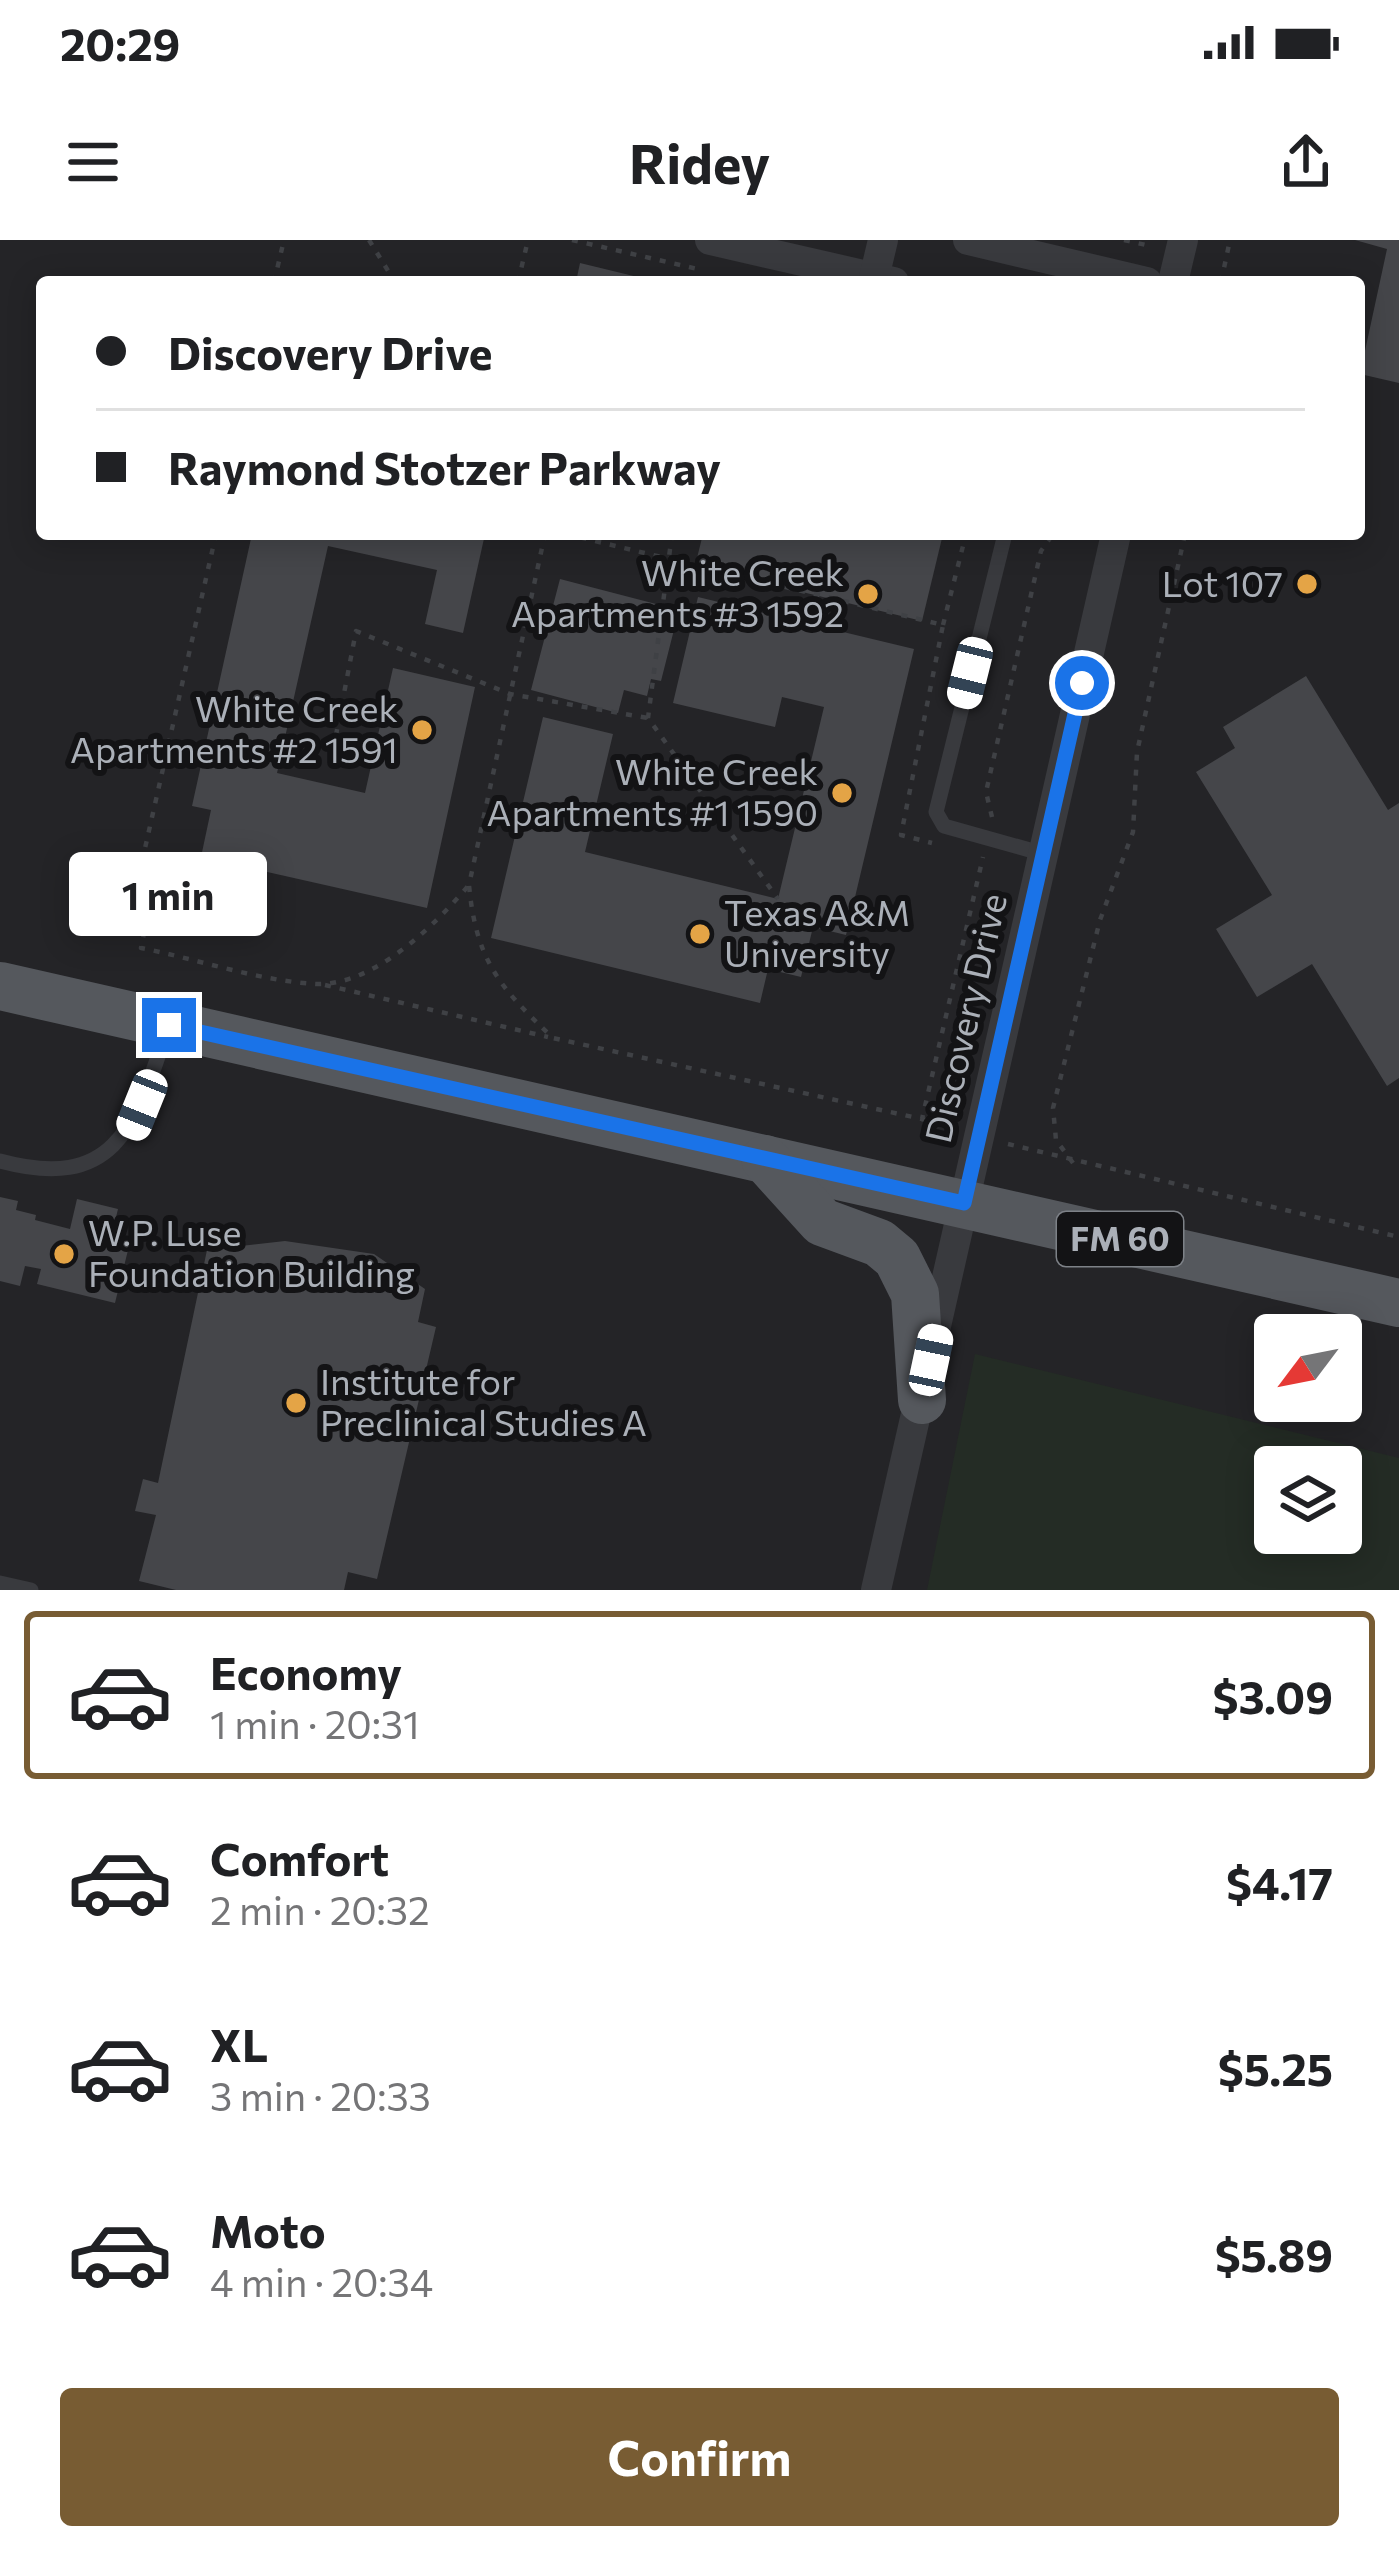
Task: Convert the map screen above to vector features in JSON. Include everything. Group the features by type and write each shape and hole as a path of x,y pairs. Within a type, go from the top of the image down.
{"main road":[{"name":"FM 60","path":"0,986 1399,1304"},
{"path":"765,1159 822,1222 879,1243 897,1258 915,1294 922,1400"}],"street":[{"path":"710,240 867,276"},
{"path":"883,240 884,276"},
{"path":"968,240 1121,276"},
{"path":"1174,276 1183,240"},
{"name":"Discovery Drive","path":"877,1590 1115,540"}],"lane":[{"path":"1004,540 936,812 944,826 985,849 1044,854"},
{"path":"0,1161 56,1169 80,1166 108,1148 132,1128 169,1025"},
{"path":"0,1583 31,1590"}],"path":[{"path":"275,276 284,240"},
{"path":"369,240 391,276"},
{"path":"519,276 528,240"},
{"path":"572,240 710,272"},
{"path":"1222,276 1230,240"},
{"path":"1124,242 1146,245"},
{"path":"1214,261 1225,263"},
{"path":"215,540 127,928 145,933 141,948 922,1120 1073,1162 1399,1237"},
{"path":"544,540 469,885 474,938 512,1000 553,1038"},
{"path":"590,540 944,625"},
{"path":"671,540 648,718 778,899"},
{"path":"942,846 901,835 965,540"},
{"path":"922,1120 992,819 986,792 1041,551 1049,540"},
{"path":"1073,1162 1056,1140 1053,1108 1100,920 1133,832 1137,752 1184,540"},
{"path":"336,735 356,631 510,694 648,718"},
{"path":"963,851 985,849"},
{"path":"319,984 376,965 418,939 469,885"}],"shaded area":[{"name":"Texas A&M University","path":"0,240 1399,240 1399,1590 0,1590"},
{"path":"975,1354 1350,1446 1254,1446 1254,1554 1362,1554 1362,1449 1399,1458 1399,1590 927,1590"}],"building":[{"path":"1355,240 1399,240 1399,383 1365,375 1365,351 1387,249"},
{"path":"580,263 634,276 577,276"},
{"name":"White Creek Apartments #2 1591","path":"251,540 484,540 463,633 425,624 437,570 328,546 277,773 365,793 393,668 475,687 427,908 201,857 211,810 192,806"},
{"name":"White Creek Apartments #3 1592","path":"702,540 942,540 922,621 695,566"},
{"path":"560,579 679,610 661,681 651,679 647,696 624,690 618,713 531,690"},
{"name":"White Creek Apartments #1 1590","path":"698,597 914,649 846,935 813,927 801,977 768,969 760,1003 491,938 543,717 613,734 585,852 778,899 824,707 782,697 775,727 673,703"},
{"path":"1306,676 1388,810 1399,803 1399,1078 1387,1086 1312,964 1257,997 1216,929 1272,895 1196,772 1235,748 1223,727"},
{"name":"W.P. Luse Foundation Building","path":"0,1197 18,1201 16,1210 36,1215 35,1220 70,1229 77,1199 118,1209 111,1238 130,1242 115,1303 37,1284 41,1269 25,1266 20,1286 0,1281"},
{"name":"Institute for Preclinical Studies A","path":"285,1241 374,1254 425,1289 418,1322 436,1327 377,1579 348,1572 344,1590 176,1590 139,1581 156,1515 135,1511 143,1479 158,1483 207,1250"}],"place":[{"name":"Lot 107","path":"1307,584"},
{"name":"White Creek Apartments #3 1592","path":"868,594"},
{"name":"White Creek Apartments #2 1591","path":"422,730"},
{"name":"White Creek Apartments #1 1590","path":"842,793"},
{"name":"Texas A&M University","path":"700,934"},
{"name":"W.P. Luse Foundation Building","path":"64,1254"},
{"name":"Institute for Preclinical Studies A","path":"296,1403"}],"route":[{"path":"169,1025 964,1203 1082,683"}]}
